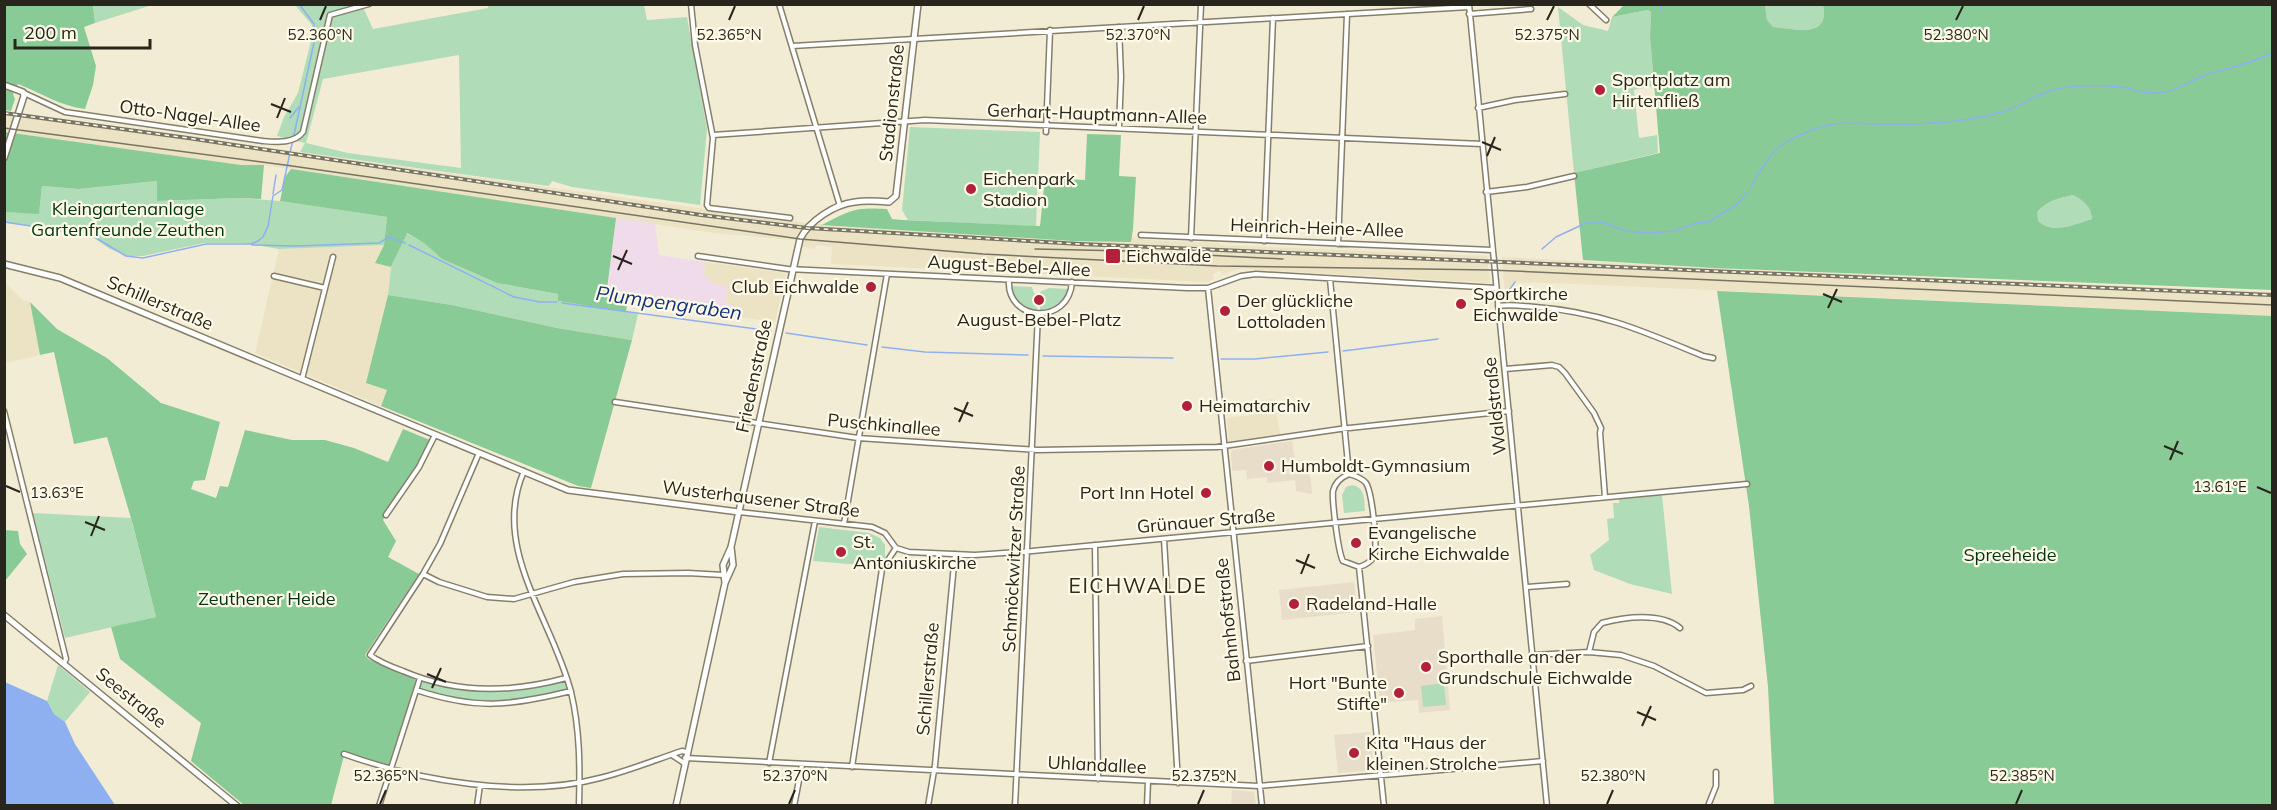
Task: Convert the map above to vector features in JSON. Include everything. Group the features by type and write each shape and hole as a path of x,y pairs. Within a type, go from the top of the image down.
{"street":[{"name":"Otto-Nagel-Allee","path":"24,93 31,94 65,112 262,141 282,142 294,139 303,132 330,15 369,4"},
{"path":"691,4 695,45 712,135 707,206 790,218"},
{"path":"779,4 840,206"},
{"name":"Stadionstraße","path":"840,206 858,201 889,202 895,198 918,4"},
{"path":"1191,238 1201,4"},
{"path":"1589,4 1606,20"},
{"path":"792,46 1469,6"},
{"name":"Waldstraße","path":"1469,6 1547,806"},
{"path":"1469,14 1531,9"},
{"path":"1338,244 1347,14"},
{"path":"1264,241 1273,18"},
{"path":"1119,27 1121,77 1119,128"},
{"path":"1046,132 1050,30"},
{"path":"4,85 24,93 4,158"},
{"path":"1478,108 1515,100 1564,94"},
{"name":"Gerhart-Hauptmann-Allee","path":"712,135 925,120 1482,144"},
{"path":"1486,192 1534,186 1574,176"},
{"name":"Friedenstraße","path":"725,583 724,560 731,547 801,235 818,219 840,206"},
{"name":"Heinrich-Heine-Allee","path":"1141,235 1492,250"},
{"name":"August-Bebel-Allee","path":"698,256 793,269 1208,288 1249,274 1496,288"},
{"path":"302,379 333,257"},
{"name":"Schillerstraße","path":"4,264 60,278 568,490 589,494"},
{"path":"844,524 887,274"},
{"path":"274,276 325,288"},
{"path":"1009,279 1008,287 1016,302 1027,311 1038,314 1053,311 1061,306 1069,294 1072,282"},
{"path":"1330,279 1349,474"},
{"name":"Bahnhofstraße","path":"1208,288 1262,806"},
{"path":"1498,306 1546,308 1601,317 1634,327 1713,358"},
{"name":"Schmöckwitzer Straße","path":"1016,806 1038,314"},
{"path":"1505,369 1552,365 1559,367 1565,373 1594,413 1601,429 1599,433 1605,497"},
{"name":"Puschkinallee","path":"615,402 858,438 1032,450 1225,447 1345,428 1509,411"},
{"path":"4,411 66,659 64,663"},
{"path":"386,515 419,467 435,435"},
{"path":"479,453 452,520 423,574 370,655 420,678 465,688 485,690 529,687 566,678"},
{"path":"524,471 514,502 513,531 518,555 571,691 578,745 579,806"},
{"path":"1349,474 1359,478 1370,491 1375,553 1370,562 1359,567 1345,563 1341,558 1336,523 1333,490 1339,480 1349,474"},
{"name":"Grünauer Straße","path":"896,548 909,552 955,554 1027,551 1747,484"},
{"name":"Wusterhausener Straße","path":"589,494 881,530 896,548"},
{"path":"769,763 815,521"},
{"path":"1164,539 1178,783"},
{"path":"1095,545 1098,779"},
{"name":"Friedenstraße","path":"676,806 725,583 733,565 731,547"},
{"path":"852,767 882,569 896,548"},
{"name":"Schillerstraße","path":"928,806 934,771 955,554"},
{"path":"1359,567 1384,806"},
{"path":"423,574 457,588 488,597 514,599 574,582 623,574 723,574"},
{"path":"1527,587 1567,584"},
{"name":"Seestraße","path":"4,615 237,806"},
{"path":"1589,652 1594,632 1602,623 1651,618 1665,620 1680,628"},
{"path":"1246,661 1368,646"},
{"path":"1533,656 1589,652 1621,655 1654,666 1706,693 1743,690 1751,686"},
{"path":"379,806 420,678"},
{"path":"416,690 451,701 485,705 516,704 571,691"},
{"path":"344,754 429,778 526,787 599,778 682,751 685,758 680,762 671,755"},
{"name":"Uhlandallee","path":"685,758 1259,786 1543,761"},
{"path":"794,806 802,765"},
{"path":"1708,806 1716,786 1716,772"},
{"path":"1147,806 1148,781"},
{"path":"477,806 480,784"}],"shaded area":[{"path":"5,111 805,223 1073,241 1131,242 1132,237 1145,240 1219,243 1221,245 1487,256 1490,283 1246,269 1238,269 1222,275 1220,271 1213,274 1214,279 1207,282 831,264 832,247 816,245 815,249 802,247 795,240 714,233 264,165 241,165 5,132"},
{"path":"616,218 655,223 659,255 705,262 704,273 713,284 728,286 725,303 733,305 731,316 606,297"},
{"path":"384,245 375,262 391,267 388,295 367,383 387,390 381,406 255,353 279,249"},
{"path":"1502,257 2272,292 2272,316 1514,282 1505,295"},
{"path":"705,262 786,273 775,322 731,316 732,305 725,303 704,273"},
{"path":"4,282 24,301 30,302 40,355 5,363"},
{"path":"1274,399 1280,434 1229,442 1227,418 1260,414 1259,401"},
{"name":"Humboldt-Gymnasium","path":"1292,441 1295,461 1304,460 1311,480 1312,494 1296,491 1295,480 1267,483 1267,477 1247,479 1246,470 1232,471 1232,450"},
{"path":"1354,582 1357,612 1282,620 1279,590"},
{"path":"1442,616 1450,710 1419,713 1418,700 1380,703 1373,635 1415,630 1415,619"},
{"name":"Kita \"Haus der kleinen Strolche","path":"1370,732 1374,770 1338,773 1334,735"},
{"path":"1232,790 1254,792 1256,805 1231,805"}],"green space":[{"path":"93,4 152,5 95,23"},
{"path":"294,4 362,5 373,29 488,8 488,4 644,5 647,20 687,17 707,129 700,205 572,187 552,181 549,186 300,152 305,143 277,136 284,117 298,93 313,33 312,25","holes":["459,55 461,168 348,153 306,143 323,79"]},
{"path":"5,5 93,5 95,23 84,27 96,66 93,85 85,109 59,102 18,84 13,94 15,99 11,111 5,110"},
{"path":"1624,5 1765,5 1767,20 1773,27 1809,30 1821,23 1824,16 1823,5 2272,5 2272,290 1714,268 1583,260 1574,173 1660,153 1650,37 1651,12 1648,10 1612,17","holes":["2073,195 2088,207 2092,219 2057,228 2038,221 2037,212 2041,208 2058,199"]},
{"path":"1765,5 1823,5 1824,16 1821,23 1809,29 1773,27 1767,21"},
{"name":"Sportplatz am Hirtenfließ","path":"1558,7 1583,25 1608,31 1612,17 1648,10 1651,12 1650,37 1654,86 1634,90 1639,138 1657,135 1658,153 1574,173"},
{"name":"Eichenpark Stadion","path":"910,127 1040,132 1036,226 908,220 902,210"},
{"path":"5,132 241,165 264,165 261,199 157,201 157,181 79,189 42,186 39,214 5,212"},
{"path":"1087,134 1121,135 1119,176 1136,177 1131,242 1073,241 822,225 853,211 876,208 887,209 892,219 1040,226 1045,178 1085,180"},
{"path":"291,169 616,218 606,297 627,305 626,312 558,301 558,294 497,283 442,259 424,243 407,233 391,267 375,263 384,245 387,217 280,201 285,177"},
{"name":"Kleingartenanlage Gartenfreunde Zeuthen","path":"158,181 158,201 240,198 280,201 387,217 384,245 279,249 243,243 204,243 143,256 127,256 110,249 94,238 78,233 5,222 5,212 39,213 42,186 79,189"},
{"path":"2073,195 2086,204 2092,219 2057,228 2037,221 2037,212 2045,205"},
{"path":"406,233 424,243 442,259 497,283 558,294 558,301 638,314 632,340 557,328 452,305 388,295 391,268"},
{"path":"1011,286 1032,287 1034,293 1038,295 1037,311 1020,303"},
{"path":"1049,288 1069,289 1058,304 1040,311 1040,292"},
{"name":"Spreeheide","path":"1717,291 2272,316 2272,805 1774,805 1768,687 1749,506"},
{"path":"388,295 452,305 557,328 632,340 591,488 578,486 381,406 387,390 366,383"},
{"name":"Zeuthener Heide","path":"30,302 57,329 107,358 161,403 220,422 205,480 194,481 191,489 216,498 220,486 228,487 245,430 292,440 325,440 354,448 388,462 403,429 430,440 420,461 383,520 396,541 388,557 419,574 365,655 368,659 416,680 388,767 345,752 331,805 245,806 191,761 201,723 120,659 111,627 156,617 133,525 107,437 74,444 54,352 40,355"},
{"path":"1353,485 1362,492 1365,511 1344,513 1342,495 1346,487"},
{"path":"1662,495 1672,594 1630,584 1594,570 1590,555 1609,540 1607,519 1614,518 1613,503 1619,503 1619,499"},
{"path":"33,513 131,518 156,617 65,638"},
{"path":"819,527 869,533 880,538 885,545 885,560 873,566 813,561"},
{"path":"5,530 18,531 20,544 27,554 5,581"},
{"path":"58,665 90,692 65,722 54,714 47,701"},
{"path":"422,681 453,689 507,691 565,681 568,690 524,699 480,703 450,699 419,689"},
{"path":"1444,683 1446,705 1423,707 1421,686"}],"water":[{"path":"5,682 47,701 54,714 65,722 75,744 115,805 5,805"}],"waterway":[{"name":"Plumpengraben","path":"4,222 91,235 126,256 143,258 206,244 251,244 258,241 263,237 268,226 273,196 282,190 315,38 314,24 299,4"},
{"path":"1660,4 1661,11"},
{"name":"Plumpengraben","path":"1847,123 1906,124 1983,117 2002,112 2046,92 2068,87 2106,86 2148,93 2163,93 2203,76 2272,53"},
{"path":"290,118 299,107"},
{"name":"Plumpengraben","path":"1751,187 1780,146 1806,132 1843,123"},
{"path":"273,194 276,175"},
{"name":"Plumpengraben","path":"1542,249 1556,237 1586,223 1604,223 1626,231 1648,233 1674,231 1696,223 1708,222 1736,205 1748,192"},
{"name":"Plumpengraben","path":"252,245 379,243 389,237 405,243"},
{"name":"Plumpengraben","path":"409,245 514,297 540,302 557,302"},
{"name":"Plumpengraben","path":"1505,296 1515,282"},
{"name":"Plumpengraben","path":"562,303 771,331"},
{"name":"Plumpengraben","path":"786,333 867,345"},
{"name":"Plumpengraben","path":"1343,351 1438,339"},
{"name":"Plumpengraben","path":"882,347 925,352 1028,355"},
{"name":"Plumpengraben","path":"1221,359 1255,359 1328,352"},
{"name":"Plumpengraben","path":"1043,356 1173,358"}],"tram line":[{"path":"4,128 285,165 800,239 983,254 1217,266 1490,270 2272,305"},
{"path":"1035,249 1283,259"}],"railway":[{"path":"4,113 188,138 701,215 807,228 1080,244 2272,295"}],"place":[{"name":"Sportplatz am Hirtenfließ","path":"1600,90"},
{"name":"Eichenpark Stadion","path":"971,189"},
{"name":"Eichwalde","path":"1113,256"},
{"name":"Club Eichwalde","path":"871,287"},
{"name":"August-Bebel-Platz","path":"1039,300"},
{"name":"Sportkirche Eichwalde","path":"1461,304"},
{"name":"Der glückliche Lottoladen","path":"1225,311"},
{"name":"Heimatarchiv","path":"1187,406"},
{"name":"Humboldt-Gymnasium","path":"1269,466"},
{"name":"Port Inn Hotel","path":"1206,493"},
{"name":"Evangelische Kirche Eichwalde","path":"1356,543"},
{"name":"St. Antoniuskirche","path":"841,552"},
{"name":"Radeland-Halle","path":"1294,604"},
{"name":"Sporthalle an der Grundschule Eichwalde","path":"1426,667"},
{"name":"Hort \"Bunte Stifte\"","path":"1399,693"},
{"name":"Kita \"Haus der kleinen Strolche","path":"1354,753"}],"district":[{"name":"EICHWALDE","path":"1138,586"}]}
